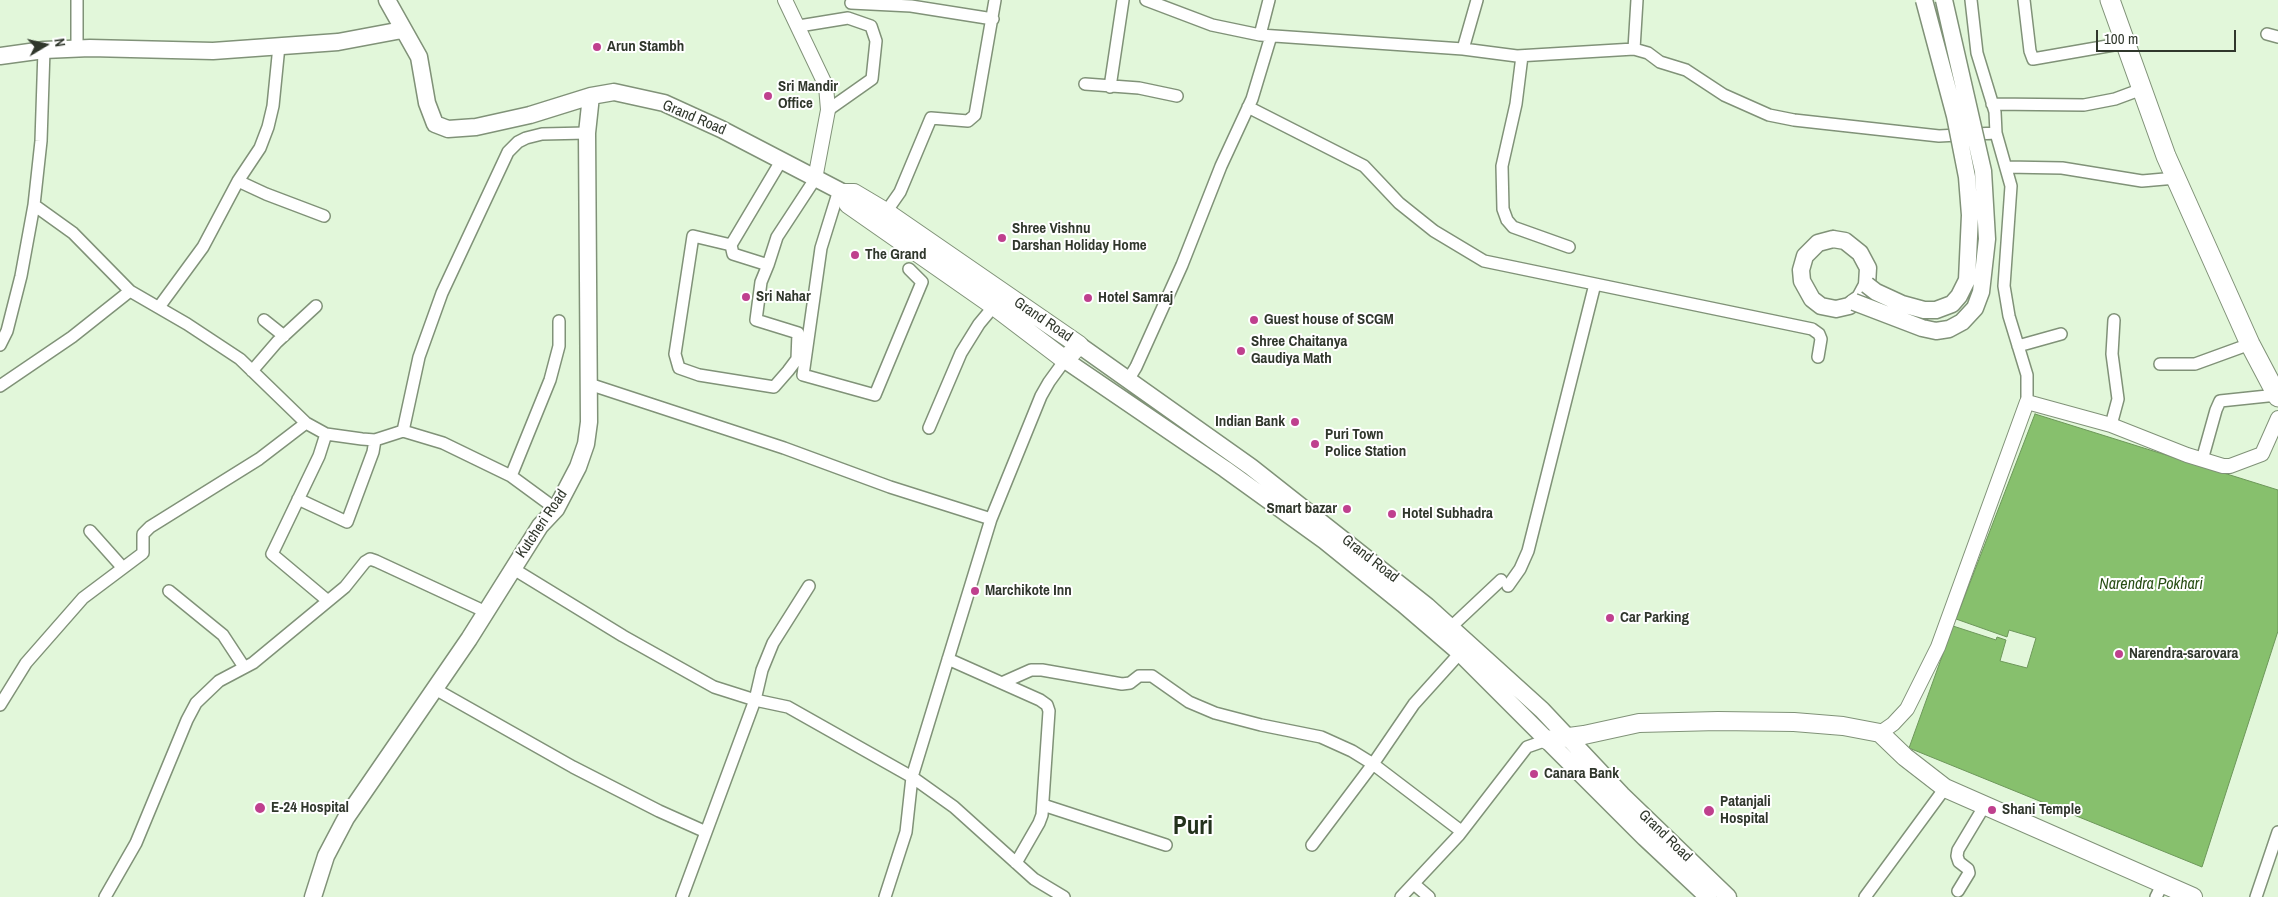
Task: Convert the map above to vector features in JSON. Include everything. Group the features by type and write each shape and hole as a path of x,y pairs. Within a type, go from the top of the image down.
{"highway":[{"path":"2110,0 2176,178 2250,344 2277,396"}],"main road":[{"name":"Grand Road","path":"387,0 402,30 419,57 426,103 435,124 448,129 476,127 530,116 590,96 614,92 664,103 722,129 841,192 854,193 886,212 1079,344 1370,558 1451,627 1542,710 1622,795 1728,897"},
{"path":"1867,285 1876,292 1902,304 1924,310 1936,310 1952,304 1959,296 1967,280 1970,215 1968,177 1955,116 1924,0"},
{"path":"1854,302 1922,328 1936,331 1949,329 1962,322 1975,308 1981,292 1987,239 1982,171 1944,0"},
{"path":"0,56 77,48 213,51 338,42 402,30"},
{"name":"Kutcheri Road","path":"313,897 334,837 435,689 540,526 556,509 578,468 586,444 589,422 587,133 590,96"},
{"name":"Grand Road","path":"841,192 848,204 994,306 1065,360 1224,468 1325,541 1403,604 1460,653 1645,838 1708,897"},
{"path":"1833,239 1845,241 1860,253 1868,268 1867,285 1860,298 1854,302 1836,309 1821,306 1812,300 1802,281 1801,270 1805,256 1818,243 1833,239"},
{"path":"1065,360 1079,344"},
{"path":"1547,740 1639,724 1718,721 1794,722 1843,726 1880,733 1905,758 1945,788 1985,805 2159,890 2193,897"}],"street":[{"path":"77,0 77,48"},
{"path":"731,245 693,236 675,354 680,368 699,375 774,387 797,359 798,333 756,320 762,282 777,237 815,179 828,110 826,86 785,0"},
{"path":"886,212 900,192 931,118 968,121 975,115 995,0"},
{"path":"1110,87 1123,0"},
{"path":"1146,0 1212,25 1265,36 1463,49 1522,56 1634,49 1648,53 1660,62 1686,70 1724,95 1769,114 1794,120 1940,136 1996,133"},
{"path":"1128,380 1136,367 1182,264 1221,166 1260,79 1268,0"},
{"path":"1463,49 1477,0"},
{"path":"1634,49 1637,0"},
{"path":"1880,733 1894,724 1907,710 1938,647 2027,402 2028,375 2009,316 2004,286 2011,186 1996,133 1995,112 1977,53 1971,0"},
{"path":"2024,0 2030,51 2033,59 2126,43"},
{"path":"851,3 927,4 993,19"},
{"path":"799,26 848,18 872,26 876,41 872,79 828,110"},
{"path":"159,307 203,247 238,181 260,148 273,106 279,46"},
{"path":"0,346 7,331 21,276 34,205 41,141 44,50"},
{"path":"1522,56 1516,104 1502,166 1503,209 1507,220 1513,227 1569,247"},
{"path":"1085,84 1139,88 1176,96"},
{"path":"1992,104 2084,105 2115,99 2142,89"},
{"path":"1248,107 1364,166 1406,209 1434,231 1484,261 1812,329 1819,334 1821,340 1818,356"},
{"path":"403,432 419,357 442,293 508,152 518,142 542,134 587,133"},
{"path":"768,264 733,254 731,245 781,161"},
{"path":"2006,167 2054,167 2142,181 2176,178"},
{"path":"238,181 324,216"},
{"path":"841,192 821,248 803,375 875,395 922,282 909,269"},
{"path":"34,205 73,233 130,291 159,307 240,359 306,423 326,434 375,440 403,432 443,444 511,476 556,509"},
{"path":"1451,627 1520,568 1528,551 1595,284"},
{"path":"0,386 72,337 130,291"},
{"path":"252,371 284,336 316,306"},
{"path":"929,428 961,353 979,324 994,306"},
{"path":"264,320 284,336"},
{"path":"2112,425 2118,399 2112,354 2114,320"},
{"path":"511,476 550,380 559,346 559,321"},
{"path":"2018,346 2061,334"},
{"path":"2160,364 2195,364 2250,344"},
{"path":"886,897 906,832 912,777 991,519 1041,396 1065,360"},
{"path":"589,384 766,442 890,487 991,519"},
{"path":"2202,460 2220,401 2277,396"},
{"path":"2027,402 2112,425 2216,465 2230,466 2262,454 2267,448 2278,418"},
{"path":"0,705 26,663 83,598 143,553 143,534 150,527 259,459 306,423"},
{"path":"326,434 319,456 272,554 328,601"},
{"path":"298,499 347,522 373,452 375,440"},
{"path":"90,531 123,568"},
{"path":"105,897 136,843 187,720 196,703 220,680 244,667 273,647 345,588 365,562 370,559 486,612"},
{"path":"512,568 623,636 714,687 755,700 788,707 912,777 954,808 1034,879 1062,896"},
{"path":"682,897 755,700 762,670 773,643 810,586"},
{"path":"169,592 223,635 244,667"},
{"path":"1312,845 1373,764 1414,704 1460,653"},
{"path":"948,659 1004,682 1040,700 1049,711 1043,806 1039,823 1016,863"},
{"path":"1004,682 1031,670 1042,670 1122,684 1130,682 1139,676 1152,676 1201,707 1261,725 1321,738 1352,751 1373,764 1461,831"},
{"path":"435,689 573,767 659,811 706,832"},
{"path":"1402,897 1461,831 1527,747 1547,740"},
{"path":"1865,897 1945,788"},
{"path":"1958,891 1969,873 1957,856 1958,850 1985,805"},
{"path":"1043,806 1166,845"},
{"path":"2256,897 2278,832"},
{"path":"1414,884 1429,897"}],"water":[{"name":"Narendra Pokhari","path":"2035,414 2278,490 2278,631 2202,867 1909,748 1953,626 1996,640 1997,637 2006,640 2000,661 2027,668 2036,638 2009,630 2007,637 1956,619"}],"place":[{"name":"Arun Stambh","path":"597,47"},
{"name":"Sri Mandir Office","path":"768,96"},
{"name":"Shree Vishnu Darshan Holiday Home","path":"1002,238"},
{"name":"The Grand","path":"855,255"},
{"name":"Sri Nahar","path":"746,297"},
{"name":"Hotel Samraj","path":"1088,298"},
{"name":"Guest house of SCGM","path":"1254,320"},
{"name":"Shree Chaitanya Gaudiya Math","path":"1241,351"},
{"name":"Indian Bank","path":"1295,422"},
{"name":"Puri Town Police Station","path":"1315,444"},
{"name":"Smart bazar","path":"1347,509"},
{"name":"Hotel Subhadra","path":"1392,514"},
{"name":"Marchikote Inn","path":"975,591"},
{"name":"Car Parking","path":"1610,618"},
{"name":"Narendra-sarovara","path":"2119,654"},
{"name":"Canara Bank","path":"1534,774"},
{"name":"E-24 Hospital","path":"260,808"},
{"name":"Shani Temple","path":"1992,810"},
{"name":"Patanjali Hospital","path":"1709,811"}],"district":[{"name":"Puri","path":"1193,827"}]}
